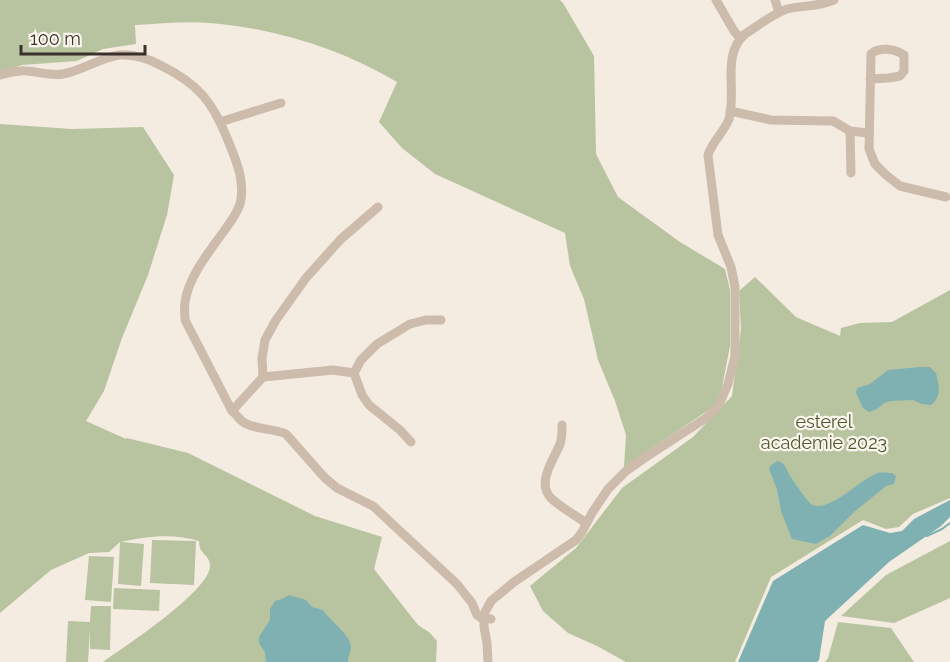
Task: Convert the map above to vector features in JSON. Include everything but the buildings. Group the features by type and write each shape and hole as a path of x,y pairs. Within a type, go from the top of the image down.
{"street":[{"path":"716,0 740,38"},
{"path":"775,0 779,12"},
{"path":"488,662 489,612 504,592 514,582 576,540 608,489 626,471 700,423 718,407 728,384 735,357 735,287 731,267 718,235 708,155 728,120 731,63 735,47 740,38 779,12 798,7 821,5 834,0"},
{"path":"0,75 24,70 62,74 111,57 122,55 144,57 190,82 208,101 220,123 241,179 240,205 198,269 184,304 185,320 232,411 243,422 279,430 286,434 337,489 373,506 457,584 472,603 489,612"},
{"path":"870,79 868,133 869,149 875,164 900,186 946,197"},
{"path":"220,123 281,103"},
{"path":"730,111 771,120 833,121 850,132 868,133"},
{"path":"850,132 851,172"},
{"path":"263,376 264,340 276,320 306,278 341,239 378,207"},
{"path":"411,442 369,405 362,395 354,373 361,360 377,344 410,324 426,320 441,320"},
{"path":"232,411 263,376 333,370 354,373"},
{"path":"562,425 561,441 546,474 545,485 551,499 586,524"}],"green space":[{"path":"0,0 560,0 594,56 596,154 618,197 680,242 725,269 730,290 730,346 719,403 624,467 626,435 598,360 584,299 570,266 565,233 435,174 402,148 379,122 397,82 376,70 330,50 283,35 234,26 181,22 135,25 136,44 103,49 77,61 22,65 0,72"},
{"path":"0,124 72,129 143,127 174,175 167,215 148,275 122,338 104,391 86,421 126,439 188,453 315,516 382,537 374,569 418,625 437,641 436,662 103,662 164,618 182,603 206,577 210,563 199,541 180,537 150,537 121,542 144,544 141,586 118,584 120,542 109,552 89,553 51,570 0,613"},
{"name":"esterel academie 2023","path":"755,277 796,317 840,336 841,328 860,323 892,322 950,290 950,498 913,514 899,527 886,529 863,520 771,577 735,662 626,662 568,633 543,611 530,586 576,548 622,488 693,437 732,396 741,329 739,291"},
{"path":"152,540 196,541 194,585 150,583"},
{"path":"950,541 950,598 894,623 841,616 886,575"},
{"path":"89,556 114,557 111,602 85,600"},
{"path":"114,588 160,590 159,611 113,609"},
{"path":"91,606 111,606 110,650 90,649 90,629 88,662 66,662 68,621 90,622"},
{"path":"838,622 891,628 914,662 825,662"}],"water":[{"path":"930,367 936,373 939,386 938,395 931,405 913,400 891,401 869,412 863,408 856,393 857,388 870,384 888,370"},
{"path":"777,461 784,465 809,502 818,506 835,500 878,473 892,473 896,476 894,484 886,486 854,512 830,536 816,544 792,539 769,469"},
{"path":"950,500 950,517 941,526 889,562 825,621 817,662 738,662 773,581 863,525 890,533 902,531 914,519"},
{"path":"289,595 306,600 312,607 323,610 344,633 351,647 348,662 266,662 259,637 270,620 270,609 275,601"}],"waterway":[{"path":"927,536 950,523"}]}
